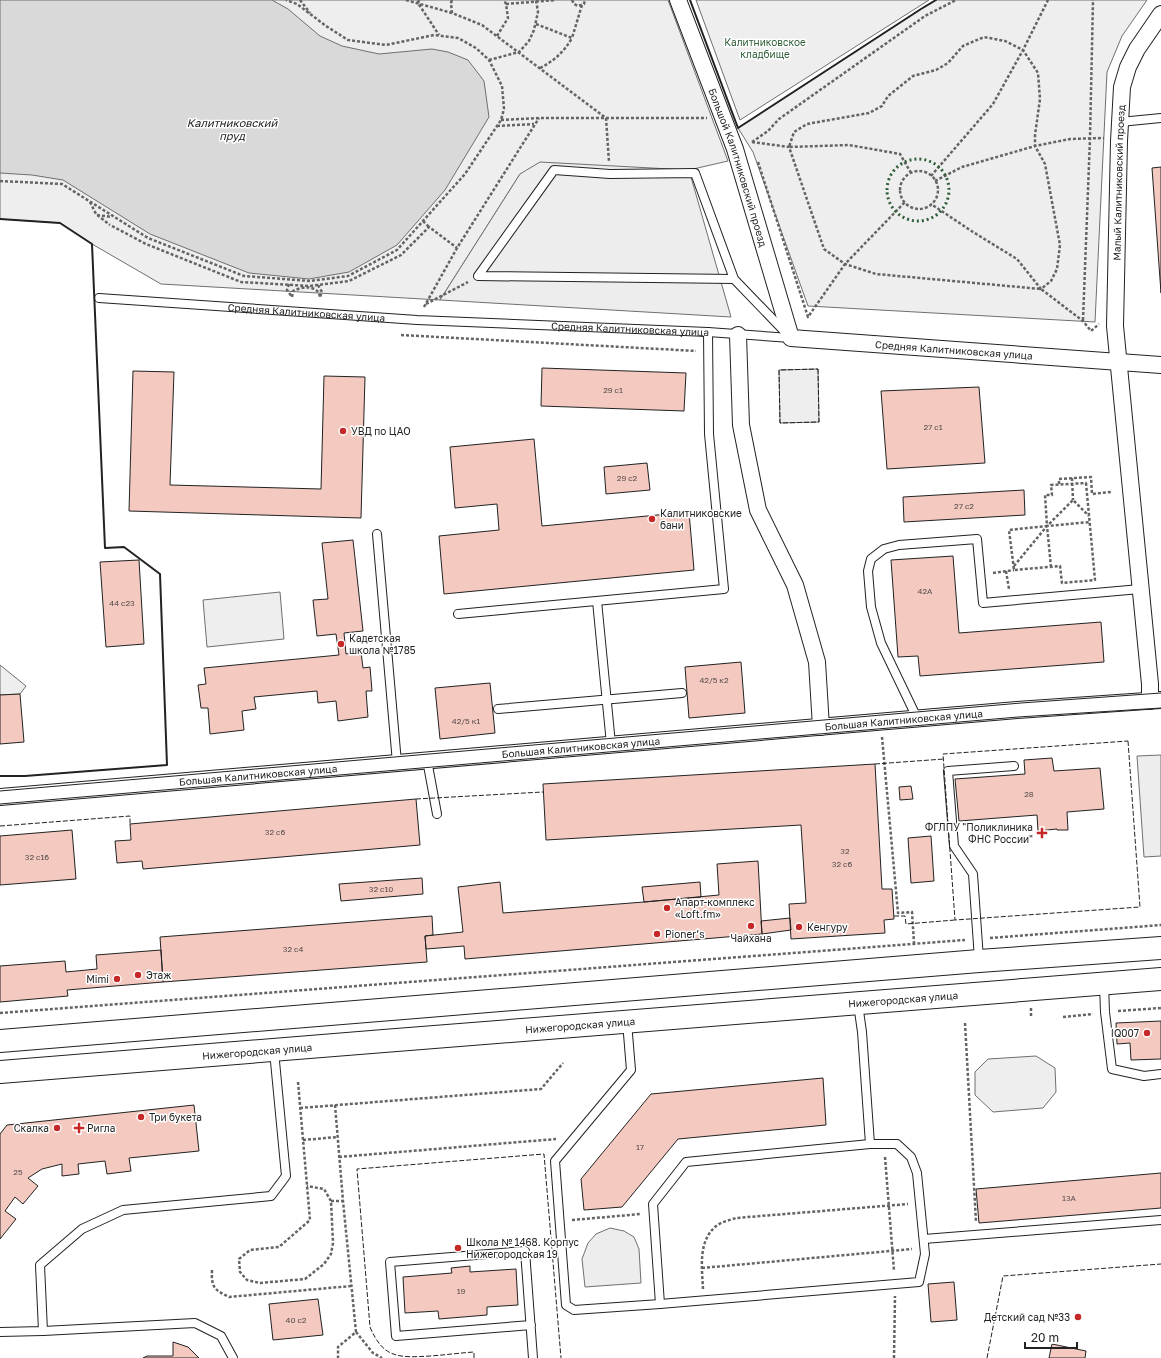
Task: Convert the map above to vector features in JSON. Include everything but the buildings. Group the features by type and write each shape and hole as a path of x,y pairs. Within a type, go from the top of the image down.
{"main road":[{"path":"0,1041 979,961 1161,948"},
{"name":"Нижегородская улица","path":"0,1072 858,1002 1161,979"}],"street":[{"name":"Большой Калитниковский проезд","path":"678,0 735,149 791,338"},
{"name":"Малый Калитниковский проезд","path":"1155,700 1150,684 1115,326 1119,141 1122,87 1128,67 1137,50 1161,14"},
{"path":"738,335 741,425 758,510 795,585 817,662 821,726"},
{"name":"Средняя Калитниковская улица","path":"791,338 1161,365"},
{"name":"Большая Калитниковская улица","path":"0,797 821,726 1155,700"}],"lane":[{"path":"1120,122 1161,118"},
{"path":"478,276 554,170 610,174 696,173 734,279 791,338"},
{"path":"478,276 734,279"},
{"name":"Средняя Калитниковская улица","path":"99,298 417,320 708,332 791,338"},
{"path":"458,614 724,589 709,434 708,332"},
{"path":"377,534 397,763"},
{"path":"917,718 881,643 871,607 868,571 871,559 884,549 899,545 977,539 983,603 1140,589"},
{"path":"597,601 611,744"},
{"path":"498,709 682,693"},
{"path":"428,760 437,814"},
{"path":"979,961 974,874 954,846 948,771 1014,766"},
{"path":"1104,983 1105,1012 1112,1069 1144,1076 1161,1074"},
{"path":"858,1002 862,1032 870,1144"},
{"path":"627,1022 631,1070 554,1161 566,1305 574,1310 660,1304 918,1282 926,1254 917,1173 911,1157 897,1144 870,1144 686,1162 653,1204 660,1304"},
{"path":"43,1331 40,1265 82,1229 123,1210 271,1196 286,1176 274,1050"},
{"path":"924,1244 977,1235 1161,1220"},
{"path":"530,1325 396,1336 390,1262 525,1251 533,1358"},
{"path":"0,1332 195,1323 221,1336 232,1358"}],"path":[{"path":"0,181 62,184 148,238 244,276 310,281 348,276 397,250 465,174 501,120 504,109 502,86 489,60 476,48 458,38 434,35 386,45 348,40 326,26 297,4 286,0"},
{"path":"300,0 312,15"},
{"path":"406,0 452,13 482,25 606,118 610,174"},
{"path":"419,0 418,4 439,35"},
{"path":"452,0 452,13"},
{"path":"497,36 508,18 504,0"},
{"path":"506,4 556,0"},
{"path":"572,0 576,6 582,5"},
{"path":"540,68 552,62 565,49 572,38 582,5 585,0"},
{"path":"752,142 768,131 779,119 925,16 956,0"},
{"path":"931,176 993,104 1023,50 1048,0"},
{"path":"1083,321 1090,138 1093,0"},
{"path":"489,60 519,52 529,41 536,24 538,12 536,1"},
{"path":"536,24 572,38"},
{"path":"984,37 1005,41 1023,50 1038,73 1040,99 1035,146 1045,164 1060,246 1057,270 1051,281 1041,290 876,274 845,264 824,249 789,147 794,132 807,124 869,113 882,106 888,96 913,76 936,70 948,63 963,46 984,37"},
{"path":"501,120 539,118 713,118"},
{"path":"417,320 457,248 539,118"},
{"path":"497,126 535,124"},
{"path":"935,181 962,167 1035,146 1070,139 1108,137 1119,141"},
{"path":"752,142 789,147 849,145 900,154 911,173"},
{"path":"752,142 754,150"},
{"path":"756,157 808,317 845,264 904,202"},
{"path":"922,171 931,176 937,187 937,194 931,204 924,208 917,209 910,207 904,202 900,192 900,186 906,176 911,173 922,171"},
{"path":"90,201 96,214 111,226 146,244 241,282 310,286 349,281 401,255 429,227"},
{"path":"931,204 973,232 1017,258 1041,290 1083,321 1091,331"},
{"path":"96,214 113,217"},
{"path":"423,221 457,248"},
{"path":"426,304 478,276"},
{"path":"289,284 287,290 292,297 293,290 298,288 316,288 320,297 322,292 318,284"},
{"path":"401,335 709,352"},
{"path":"1059,484 1059,479 1091,477 1092,494 1111,492"},
{"path":"1072,478 1073,500 1089,516"},
{"path":"980,575 1060,566 1062,583 1095,580 1086,483 1051,485 1052,494 1045,495 1051,567"},
{"path":"1013,566 1047,526 1073,500"},
{"path":"1014,570 1009,530 1090,522"},
{"path":"1006,572 1011,601"},
{"path":"881,736 898,913 912,912 914,943"},
{"path":"0,1013 1161,925"},
{"path":"965,1023 977,1235"},
{"path":"300,1108 541,1089 563,1063"},
{"path":"298,1082 300,1108 310,1220 278,1247 250,1250 239,1259 240,1272 247,1280 260,1283 305,1279 324,1264 331,1254 333,1243 331,1201 324,1189 307,1186"},
{"path":"335,1105 350,1286 356,1332 373,1353 382,1358"},
{"path":"303,1140 338,1137"},
{"path":"339,1157 574,1138"},
{"path":"884,1144 895,1283 894,1358"},
{"path":"331,1201 343,1201"},
{"path":"704,1300 702,1268 704,1243 716,1226 736,1218 920,1203"},
{"path":"559,1220 653,1213"},
{"path":"702,1268 893,1251 924,1244"},
{"path":"212,1270 211,1281 217,1291 230,1297 350,1286"},
{"path":"338,1358 338,1347 356,1332"}],"green space":[{"path":"0,0 668,0 728,161 689,170 520,174 440,300 161,284 92,244 60,223 0,219"},
{"name":"Калитниковское кладбище","path":"696,0 929,0 740,120"},
{"path":"936,0 1147,0 1122,36 1107,72 1095,322 808,306 753,152 738,128"},
{"path":"818,369 819,422 780,423 779,370"},
{"path":"280,592 284,639 207,647 203,600"},
{"path":"0,665 26,686 20,694 0,695"},
{"path":"1036,1056 1055,1068 1056,1092 1043,1108 993,1112 975,1095 975,1072 988,1059"}],"shaded area":[{"path":"540,162 689,170 731,317 440,300 520,174"},
{"path":"1161,755 1161,856 1144,857 1137,756"},
{"path":"610,1228 624,1231 634,1237 639,1249 641,1283 585,1287 582,1259 588,1243 596,1234"}],"water":[{"name":"Калитниковский пруд","path":"0,0 272,0 288,9 320,36 342,46 379,54 432,49 448,52 468,60 484,81 489,117 445,190 397,245 349,272 309,279 249,273 150,234 63,180 32,175 0,173"}],"tram line":[{"path":"0,791 1021,703 1161,693"},
{"path":"0,804 1018,717 1161,708"}],"hedge":[{"path":"918,159 935,164 940,168 944,173 949,190 944,207 940,212 935,216 918,221 901,216 896,212 892,207 887,190 892,173 896,168 901,164 918,159"}],"fence":[{"path":"818,369 819,422 780,423 779,370 818,369"},
{"path":"1128,741 1140,907 955,920 943,754 1128,741"},
{"path":"875,764 944,759"},
{"path":"416,799 543,792"},
{"path":"0,826 130,816 130,824"},
{"path":"894,916 905,916 906,924 955,920"},
{"path":"474,1358 474,1352 419,1357 400,1356 386,1350 380,1345 375,1337 370,1327 357,1169 544,1154 561,1358"},
{"path":"987,1358 1003,1276 1161,1264"}],"wall":[{"path":"690,0 738,128 936,0"},
{"path":"0,219 60,223 92,244 105,548 124,547 160,574 167,765 25,776 0,776"}],"place":[{"name":"УВД по ЦАО","path":"343,431"},
{"name":"Калитниковские бани","path":"652,519"},
{"name":"Кадетская школа №1785","path":"341,644"},
{"name":"ФГЛПУ \"Поликлиника ФНС России\"","path":"1042,833"},
{"name":"Апарт-комплекс «Loft.fm»","path":"667,908"},
{"name":"Чайхана","path":"751,926"},
{"name":"Кенгуру","path":"799,927"},
{"name":"Pioner’s","path":"657,934"},
{"name":"Этаж","path":"138,975"},
{"name":"Mimi","path":"117,979"},
{"name":"IQ007","path":"1147,1033"},
{"name":"Три букета","path":"141,1117"},
{"name":"Скалка","path":"57,1128"},
{"name":"Ригла","path":"79,1128"},
{"name":"Школа № 1468. Корпус Нижегородская 19","path":"458,1248"},
{"name":"Детский сад №33","path":"1078,1317"}]}
